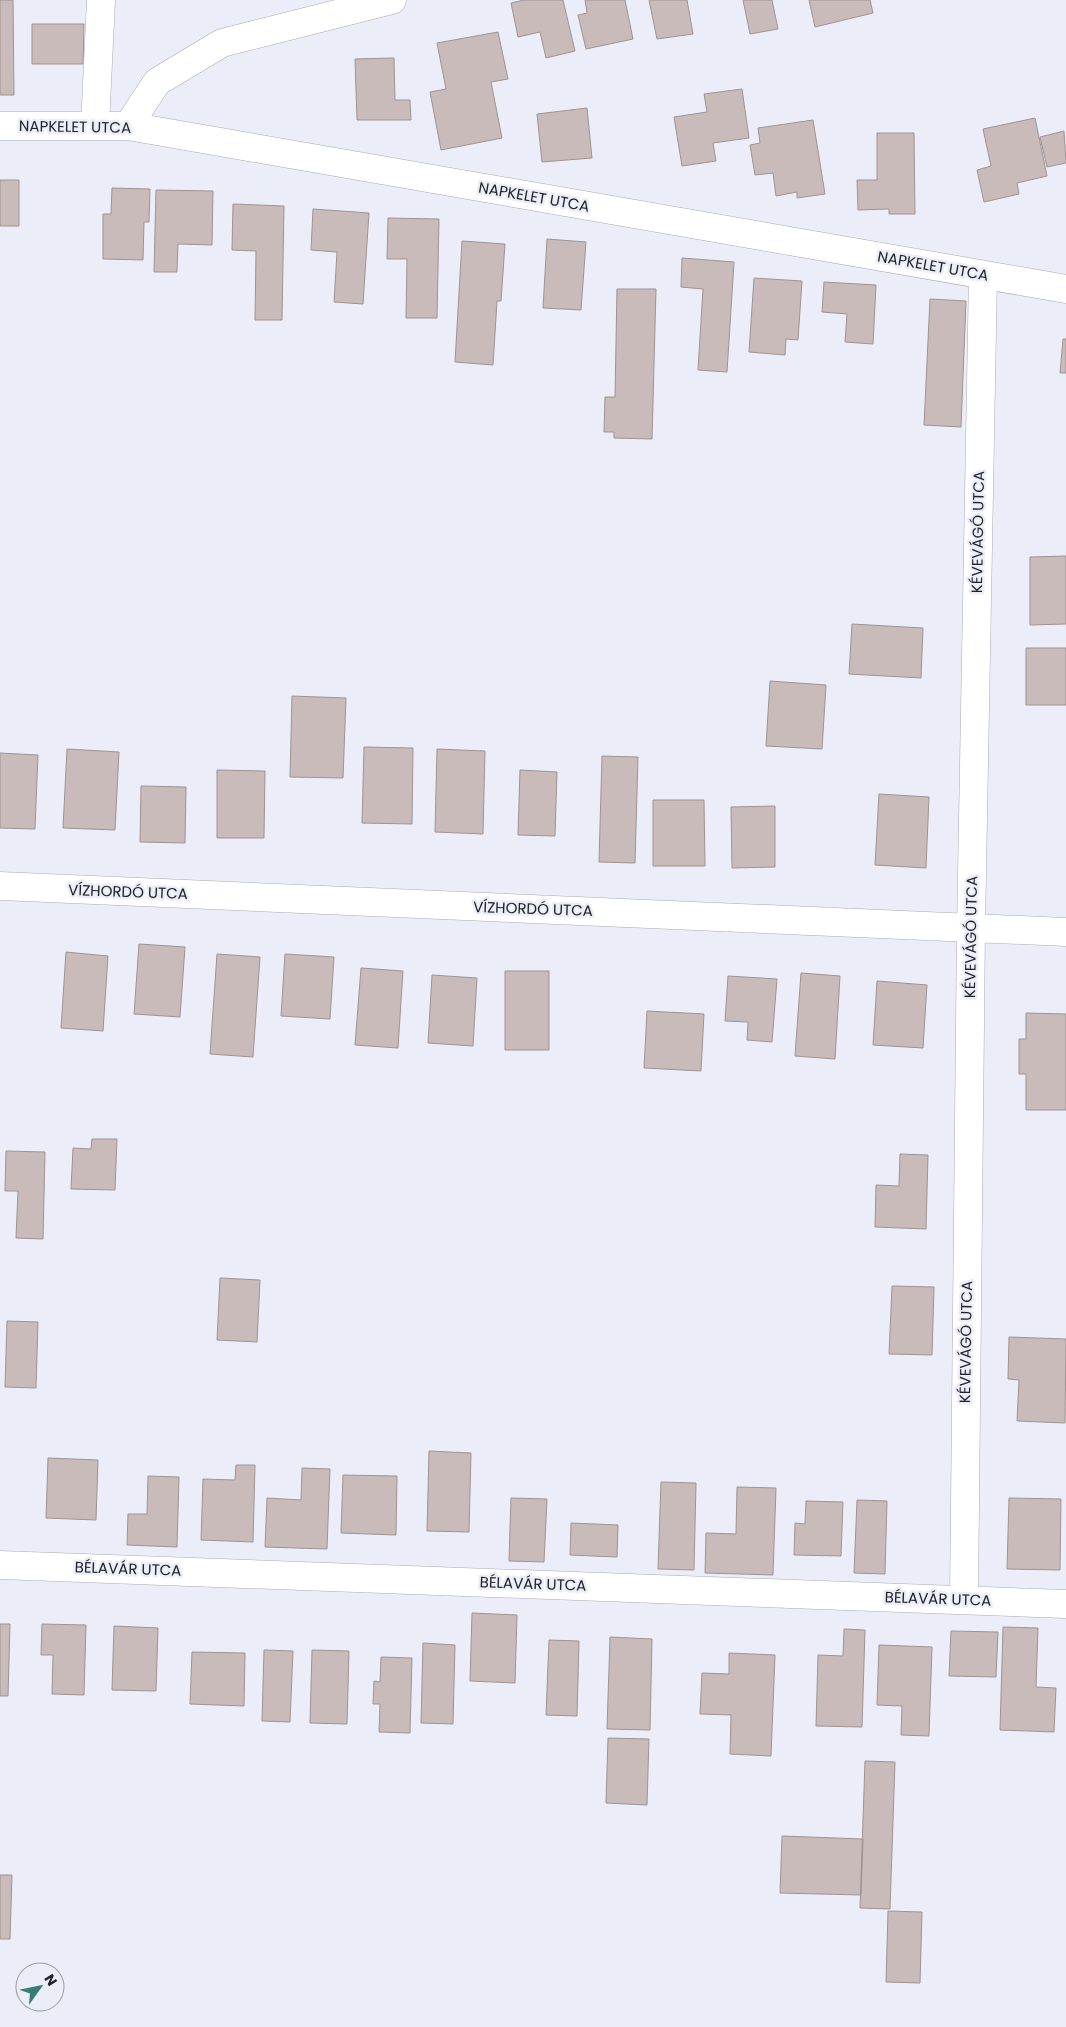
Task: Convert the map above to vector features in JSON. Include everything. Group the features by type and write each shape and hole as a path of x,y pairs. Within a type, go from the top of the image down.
{"street":[{"path":"95,126 101,0"},
{"path":"128,126 157,82 222,43 392,0"},
{"name":"NAPKELET UTCA","path":"0,126 128,126 1066,288"},
{"name":"KÉVEVÁGÓ UTCA","path":"964,1600 971,928 983,274"},
{"name":"VÍZHORDÓ UTCA","path":"0,886 1066,932"},
{"name":"BÉLAVÁR UTCA","path":"0,1565 1066,1604"}],"building":[{"path":"0,0 13,0 14,95 0,95"},
{"path":"524,0 563,0 575,51 546,58 540,32 518,37 511,3"},
{"path":"585,0 625,0 633,39 586,49 578,15 587,13"},
{"path":"649,0 687,0 693,34 657,39"},
{"path":"743,0 772,0 778,29 750,34"},
{"path":"809,0 870,0 873,13 815,27"},
{"path":"32,24 84,24 83,64 32,64"},
{"path":"498,32 508,79 491,82 502,138 441,150 430,92 446,89 437,43"},
{"path":"394,58 395,100 410,100 411,120 357,120 355,59"},
{"path":"742,89 749,138 713,143 716,161 682,166 674,117 707,112 704,94"},
{"path":"587,108 592,158 542,162 537,114"},
{"path":"1035,118 1047,176 1017,183 1019,194 984,202 977,170 991,166 983,129"},
{"path":"813,120 825,194 797,198 797,192 776,196 773,173 755,175 750,145 760,143 758,128"},
{"path":"1064,131 1066,163 1047,167 1040,137"},
{"path":"877,133 914,133 915,214 889,214 889,209 858,210 857,180 877,180"},
{"path":"0,180 19,180 19,226 0,226"},
{"path":"112,188 150,189 149,222 144,222 143,260 103,259 103,214 111,214"},
{"path":"156,190 213,191 212,245 178,244 177,272 154,272"},
{"path":"233,204 284,206 282,320 255,320 256,251 232,250"},
{"path":"313,209 369,213 363,304 334,302 337,252 311,250"},
{"path":"388,218 439,219 437,318 406,318 407,259 387,259"},
{"path":"547,239 586,242 581,310 543,308"},
{"path":"462,241 505,244 501,301 497,301 493,365 455,362"},
{"path":"682,258 734,262 727,372 698,370 703,289 681,287"},
{"path":"754,278 802,281 798,340 786,339 785,355 749,352"},
{"path":"824,282 876,285 873,344 845,342 847,314 822,312"},
{"path":"617,289 656,289 652,439 614,438 614,432 604,432 605,397 615,397"},
{"path":"930,299 966,301 961,427 924,425"},
{"path":"1063,339 1066,339 1066,373 1060,373"},
{"path":"1066,556 1066,624 1030,625 1030,557"},
{"path":"852,624 923,628 921,678 849,674"},
{"path":"1026,648 1066,648 1066,705 1026,705"},
{"path":"770,681 826,685 822,749 766,746"},
{"path":"292,696 346,698 343,778 290,777"},
{"path":"364,747 413,748 412,824 362,823"},
{"path":"67,749 119,752 115,830 63,828"},
{"path":"437,749 485,751 483,834 435,832"},
{"path":"0,753 38,755 35,829 0,828"},
{"path":"602,756 638,757 635,863 599,862"},
{"path":"217,770 265,771 264,838 217,838"},
{"path":"520,770 557,772 555,836 518,835"},
{"path":"141,786 186,787 185,843 140,842"},
{"path":"879,794 929,797 926,868 875,865"},
{"path":"653,800 704,800 705,866 653,866"},
{"path":"775,806 775,867 732,868 731,807"},
{"path":"139,944 185,947 180,1017 134,1014"},
{"path":"66,952 108,956 103,1031 61,1028"},
{"path":"217,954 260,957 253,1057 210,1054"},
{"path":"285,954 334,957 330,1019 281,1016"},
{"path":"361,968 403,971 398,1048 355,1045"},
{"path":"505,971 549,971 549,1050 505,1050"},
{"path":"801,973 840,976 835,1059 795,1056"},
{"path":"432,975 477,978 473,1046 428,1043"},
{"path":"728,976 777,979 772,1042 747,1040 748,1022 725,1021"},
{"path":"877,981 927,985 923,1048 873,1045"},
{"path":"647,1011 704,1014 701,1071 644,1068"},
{"path":"1026,1013 1066,1014 1066,1110 1026,1110 1026,1074 1019,1074 1019,1039 1026,1039"},
{"path":"92,1139 117,1139 115,1190 71,1189 73,1148 91,1149"},
{"path":"6,1151 45,1152 43,1239 16,1238 18,1191 5,1191"},
{"path":"900,1154 928,1155 926,1229 875,1227 876,1185 899,1186"},
{"path":"220,1278 260,1280 257,1342 217,1340"},
{"path":"892,1286 934,1287 932,1355 889,1354"},
{"path":"7,1321 38,1322 36,1388 5,1387"},
{"path":"1009,1337 1066,1339 1065,1423 1017,1421 1019,1380 1008,1379"},
{"path":"429,1451 471,1453 469,1532 427,1531"},
{"path":"48,1458 98,1460 96,1520 46,1518"},
{"path":"236,1465 255,1465 253,1542 201,1540 203,1479 235,1480"},
{"path":"302,1468 330,1469 327,1549 265,1547 267,1498 301,1500"},
{"path":"343,1475 397,1476 396,1535 341,1533"},
{"path":"148,1476 179,1477 177,1547 127,1545 128,1514 147,1514"},
{"path":"661,1482 696,1483 694,1570 658,1569"},
{"path":"737,1487 776,1488 773,1575 705,1573 706,1533 736,1534"},
{"path":"511,1498 547,1499 544,1562 509,1561"},
{"path":"1009,1498 1061,1499 1060,1570 1007,1569"},
{"path":"857,1500 887,1501 885,1574 854,1573"},
{"path":"806,1501 843,1502 841,1556 794,1555 795,1523 805,1524"},
{"path":"571,1523 618,1525 617,1557 570,1555"},
{"path":"472,1613 517,1615 515,1683 470,1681"},
{"path":"0,1624 10,1624 8,1696 0,1696"},
{"path":"42,1624 86,1625 84,1695 52,1694 53,1655 41,1655"},
{"path":"114,1626 158,1628 156,1691 112,1690"},
{"path":"1003,1627 1038,1628 1036,1687 1056,1688 1054,1732 1000,1730"},
{"path":"844,1629 865,1630 862,1727 816,1726 818,1655 843,1656"},
{"path":"951,1631 998,1632 996,1677 949,1676"},
{"path":"610,1637 652,1639 650,1730 607,1729"},
{"path":"549,1640 579,1641 577,1716 546,1715"},
{"path":"423,1643 455,1645 453,1724 421,1723"},
{"path":"879,1645 932,1647 929,1736 901,1735 902,1706 877,1705"},
{"path":"264,1650 293,1651 290,1722 262,1721"},
{"path":"312,1650 349,1651 347,1724 310,1723"},
{"path":"192,1652 245,1653 244,1706 190,1704"},
{"path":"729,1653 775,1655 771,1756 730,1754 731,1715 700,1714 702,1673 729,1674"},
{"path":"381,1657 412,1658 410,1733 379,1732 380,1704 373,1704 374,1681 380,1682"},
{"path":"608,1738 649,1739 647,1805 606,1803"},
{"path":"865,1761 895,1762 890,1909 860,1908"},
{"path":"782,1836 863,1839 861,1895 780,1893"},
{"path":"0,1875 12,1875 10,1939 0,1939"},
{"path":"888,1911 922,1912 920,1983 886,1982"}]}
